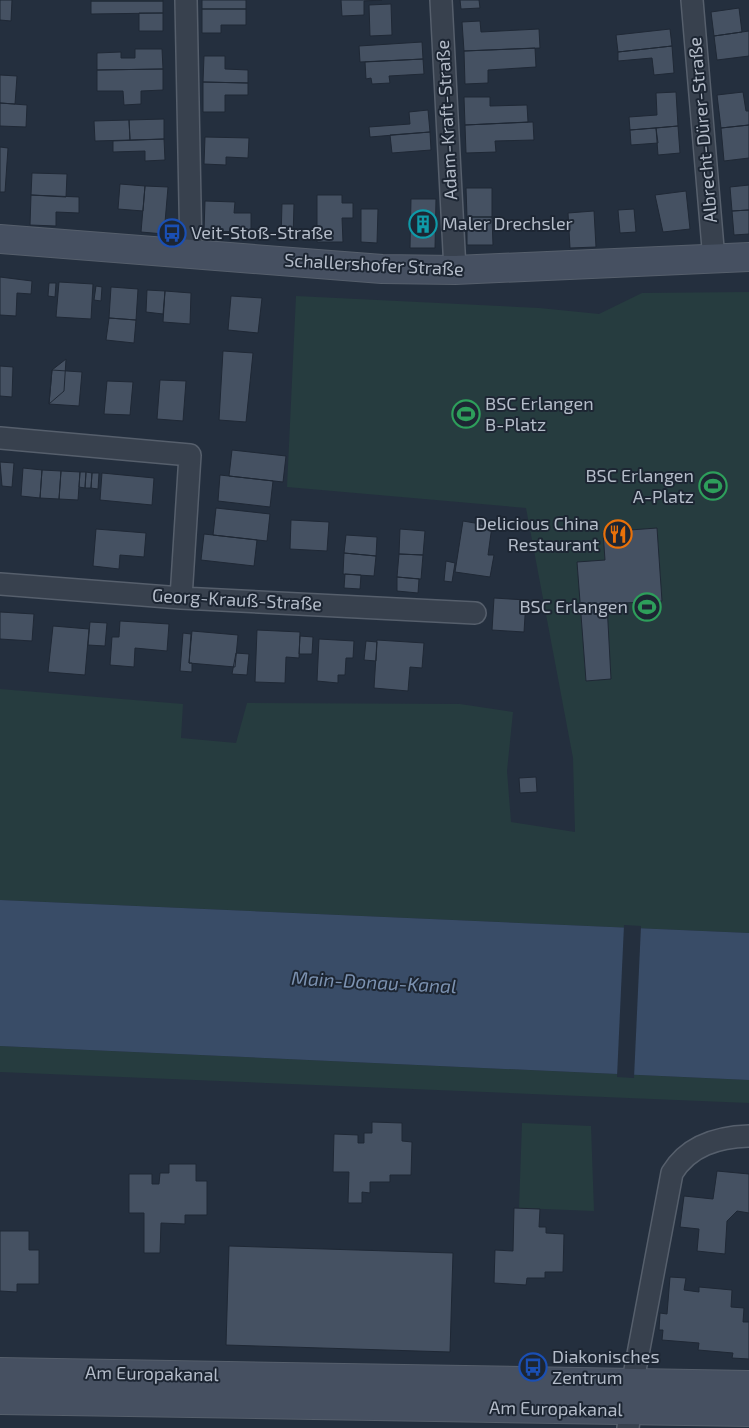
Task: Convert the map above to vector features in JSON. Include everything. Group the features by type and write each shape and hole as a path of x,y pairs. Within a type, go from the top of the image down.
{"main road":[{"name":"Schallershofer Straße","path":"0,239 382,269 455,270 749,257"},
{"name":"Am Europakanal","path":"0,1372 633,1383"},
{"path":"633,1383 749,1384"},
{"name":"Am Europakanal","path":"0,1400 630,1419"},
{"path":"630,1419 749,1412"}],"street":[{"path":"186,0 191,254"},
{"name":"Adam-Kraft-Straße","path":"441,0 455,270"},
{"name":"Albrecht-Dürer-Straße","path":"692,0 714,260"},
{"path":"0,438 190,455 181,598"},
{"name":"Georg-Krauß-Straße","path":"0,584 181,598 475,613"},
{"path":"633,1383 672,1173 686,1156 705,1144 724,1137 749,1136"},
{"name":"Am Europakanal","path":"630,1419 633,1383"}],"green space":[{"path":"749,292 749,933 0,900 0,689 183,704 181,738 236,743 247,703 460,704 513,712 507,771 511,822 575,832 573,758 526,508 287,487 296,296 539,308 599,314 642,293"},
{"path":"0,1046 749,1080 749,1103 0,1072"},
{"path":"522,1123 591,1126 594,1211 519,1208"}],"water":[{"name":"Main-Donau-Kanal","path":"0,900 749,933 749,1080 0,1046"}],"pier":[{"path":"624,925 641,926 634,1078 617,1077"}],"building":[{"path":"0,0 12,0 11,21 0,20"},
{"path":"163,0 163,1 91,1"},
{"path":"202,0 246,0 246,9 202,9"},
{"path":"341,0 382,0 364,1 364,15 342,16"},
{"path":"460,0 479,0 480,8 461,9"},
{"path":"91,1 163,1 163,13 91,14"},
{"path":"391,4 392,35 370,36 369,5"},
{"path":"739,8 742,32 714,36 711,12"},
{"path":"202,9 246,9 246,25 221,25 221,33 202,33"},
{"path":"139,13 163,13 163,31 139,31"},
{"path":"480,21 481,32 539,29 540,48 464,51 462,22"},
{"path":"670,29 672,46 618,52 616,35"},
{"path":"749,31 749,56 717,60 714,36"},
{"path":"422,42 423,59 360,62 359,46"},
{"path":"672,46 674,73 654,75 652,58 618,61 618,52"},
{"path":"535,48 536,67 488,70 488,83 465,84 464,51"},
{"path":"135,49 162,49 163,69 97,70 97,53 121,52 121,58 135,58"},
{"path":"204,56 225,56 225,69 248,70 248,83 203,82"},
{"path":"423,59 424,74 389,76 390,83 372,84 371,78 366,79 365,62"},
{"path":"163,69 163,90 141,91 141,104 124,105 123,91 97,91 97,70"},
{"path":"0,75 17,76 15,104 0,103"},
{"path":"203,82 248,83 248,95 225,95 225,112 203,112"},
{"path":"676,92 678,126 630,130 629,117 657,115 656,93"},
{"path":"743,92 746,111 749,111 749,125 721,128 717,95"},
{"path":"464,97 490,97 490,106 527,105 528,122 465,125"},
{"path":"0,103 27,105 26,127 0,126"},
{"path":"428,110 430,132 370,137 369,127 410,124 409,112"},
{"path":"164,119 164,139 130,140 129,120"},
{"path":"129,120 130,140 95,141 94,121"},
{"path":"533,122 534,140 495,141 496,152 466,153 465,125"},
{"path":"749,125 749,158 724,161 721,128"},
{"path":"678,126 680,153 658,155 656,128"},
{"path":"656,128 658,143 631,145 630,130"},
{"path":"430,132 431,150 392,153 390,135"},
{"path":"205,137 249,138 248,158 226,157 226,165 204,164"},
{"path":"164,139 165,160 145,161 145,151 113,152 113,141"},
{"path":"0,147 8,148 5,192 0,192"},
{"path":"32,173 67,174 66,197 31,195"},
{"path":"120,184 145,186 143,211 118,209"},
{"path":"749,185 749,210 732,211 730,187"},
{"path":"145,186 168,187 164,234 141,232"},
{"path":"466,188 492,188 492,217 467,217"},
{"path":"686,191 690,229 663,232 655,195"},
{"path":"31,195 79,197 79,213 56,212 56,226 30,225"},
{"path":"317,195 342,195 342,203 353,203 353,218 342,218 343,242 317,242"},
{"name":"Maler Drechsler","path":"411,199 436,199 435,248 410,248"},
{"path":"205,201 235,202 234,213 251,213 251,232 204,231"},
{"path":"282,204 294,204 293,238 281,238"},
{"path":"361,209 378,209 377,243 361,242"},
{"path":"634,209 636,232 620,233 618,210"},
{"path":"749,210 749,234 734,235 732,211"},
{"path":"594,211 596,247 570,248 568,213"},
{"path":"467,217 492,217 493,245 467,245"},
{"path":"0,277 32,281 31,294 17,293 16,316 0,315"},
{"path":"59,282 93,284 91,319 56,317"},
{"path":"49,283 56,283 55,297 48,296"},
{"path":"96,286 102,287 101,301 94,300"},
{"path":"111,287 138,289 136,320 109,318"},
{"path":"147,290 165,291 163,314 146,312"},
{"path":"165,291 191,293 190,324 163,322"},
{"path":"231,296 262,298 258,333 228,330"},
{"path":"109,318 136,320 134,343 106,340"},
{"path":"223,351 253,353 246,422 219,420"},
{"path":"66,359 64,391 49,404 52,370"},
{"path":"0,366 13,367 12,397 0,396"},
{"path":"52,370 82,372 79,406 49,404"},
{"path":"160,380 186,381 183,421 157,419"},
{"path":"107,381 133,382 130,415 104,414"},
{"path":"232,450 286,456 283,482 229,476"},
{"path":"0,462 14,463 12,487 2,486"},
{"path":"23,468 42,470 40,498 21,496"},
{"path":"42,470 61,471 59,499 40,498"},
{"path":"61,471 80,472 78,500 59,499"},
{"path":"80,472 86,472 85,488 79,487"},
{"path":"86,472 92,473 91,488 85,488"},
{"path":"92,473 99,473 98,489 91,488"},
{"path":"102,473 154,478 152,505 100,500"},
{"path":"220,475 273,481 270,507 218,501"},
{"path":"216,508 270,514 267,541 213,535"},
{"path":"291,520 329,522 327,551 290,549"},
{"path":"463,521 492,526 488,555 494,555 490,577 455,572"},
{"path":"657,528 662,601 607,604 611,679 586,681 577,562 605,560 603,532"},
{"path":"96,529 146,533 144,557 120,555 119,569 93,566"},
{"path":"400,529 425,531 423,555 399,554"},
{"path":"204,534 257,540 254,566 201,560"},
{"path":"346,535 377,537 376,556 344,553"},
{"path":"344,553 376,556 374,576 343,574"},
{"path":"399,554 423,555 421,579 397,577"},
{"path":"446,561 455,563 452,582 444,581"},
{"path":"345,574 361,575 360,589 344,588"},
{"path":"397,577 419,579 418,593 397,591"},
{"path":"494,598 526,600 524,632 492,630"},
{"path":"0,612 34,614 32,641 0,639"},
{"path":"120,621 169,624 167,651 135,648 134,667 110,665 112,637 119,637"},
{"path":"90,622 107,623 105,646 88,645"},
{"path":"53,626 89,629 85,675 48,672"},
{"path":"257,630 300,632 299,658 286,657 285,683 255,682"},
{"path":"192,631 238,635 235,667 189,663"},
{"path":"183,633 191,634 189,663 192,663 192,672 180,671"},
{"path":"300,636 313,637 312,654 299,654"},
{"path":"319,639 354,641 353,658 346,658 345,675 338,675 338,683 317,681"},
{"path":"377,640 424,643 422,668 410,667 408,691 374,688"},
{"path":"366,641 377,642 376,661 364,660"},
{"path":"236,653 249,654 247,675 232,674"},
{"path":"536,777 537,792 520,793 519,778"},
{"path":"372,1122 402,1123 402,1141 412,1142 411,1175 390,1175 390,1182 370,1182 370,1193 362,1192 362,1203 348,1203 349,1172 333,1172 334,1134 358,1135 358,1143 364,1143 364,1133 372,1133"},
{"path":"169,1164 196,1164 196,1181 207,1181 207,1215 185,1215 185,1224 161,1223 160,1253 144,1253 144,1213 129,1213 129,1174 152,1174 152,1184 159,1184 160,1173 169,1173"},
{"path":"717,1171 749,1174 749,1213 737,1211 727,1221 725,1254 697,1251 699,1229 680,1227 684,1196 713,1199"},
{"path":"514,1208 540,1209 539,1227 546,1227 546,1233 564,1234 563,1272 545,1272 545,1278 527,1278 526,1285 494,1283 495,1250 513,1251"},
{"path":"0,1231 29,1231 29,1250 39,1250 39,1284 17,1284 17,1292 0,1291"},
{"path":"229,1246 453,1253 450,1352 226,1345"},
{"path":"670,1277 686,1278 684,1290 699,1292 699,1287 732,1290 731,1307 744,1308 743,1322 749,1322 749,1359 732,1358 733,1353 698,1350 699,1343 662,1340 663,1330 659,1330 660,1313 667,1314"}],"place":[{"name":"Maler Drechsler","path":"423,224"},
{"name":"Veit-Stoß-Straße","path":"172,233"},
{"name":"BSC Erlangen B-Platz","path":"466,414"},
{"name":"BSC Erlangen A-Platz","path":"713,486"},
{"name":"Delicious China Restaurant","path":"618,534"},
{"name":"BSC Erlangen","path":"647,607"},
{"name":"Diakonisches Zentrum","path":"533,1367"}]}
